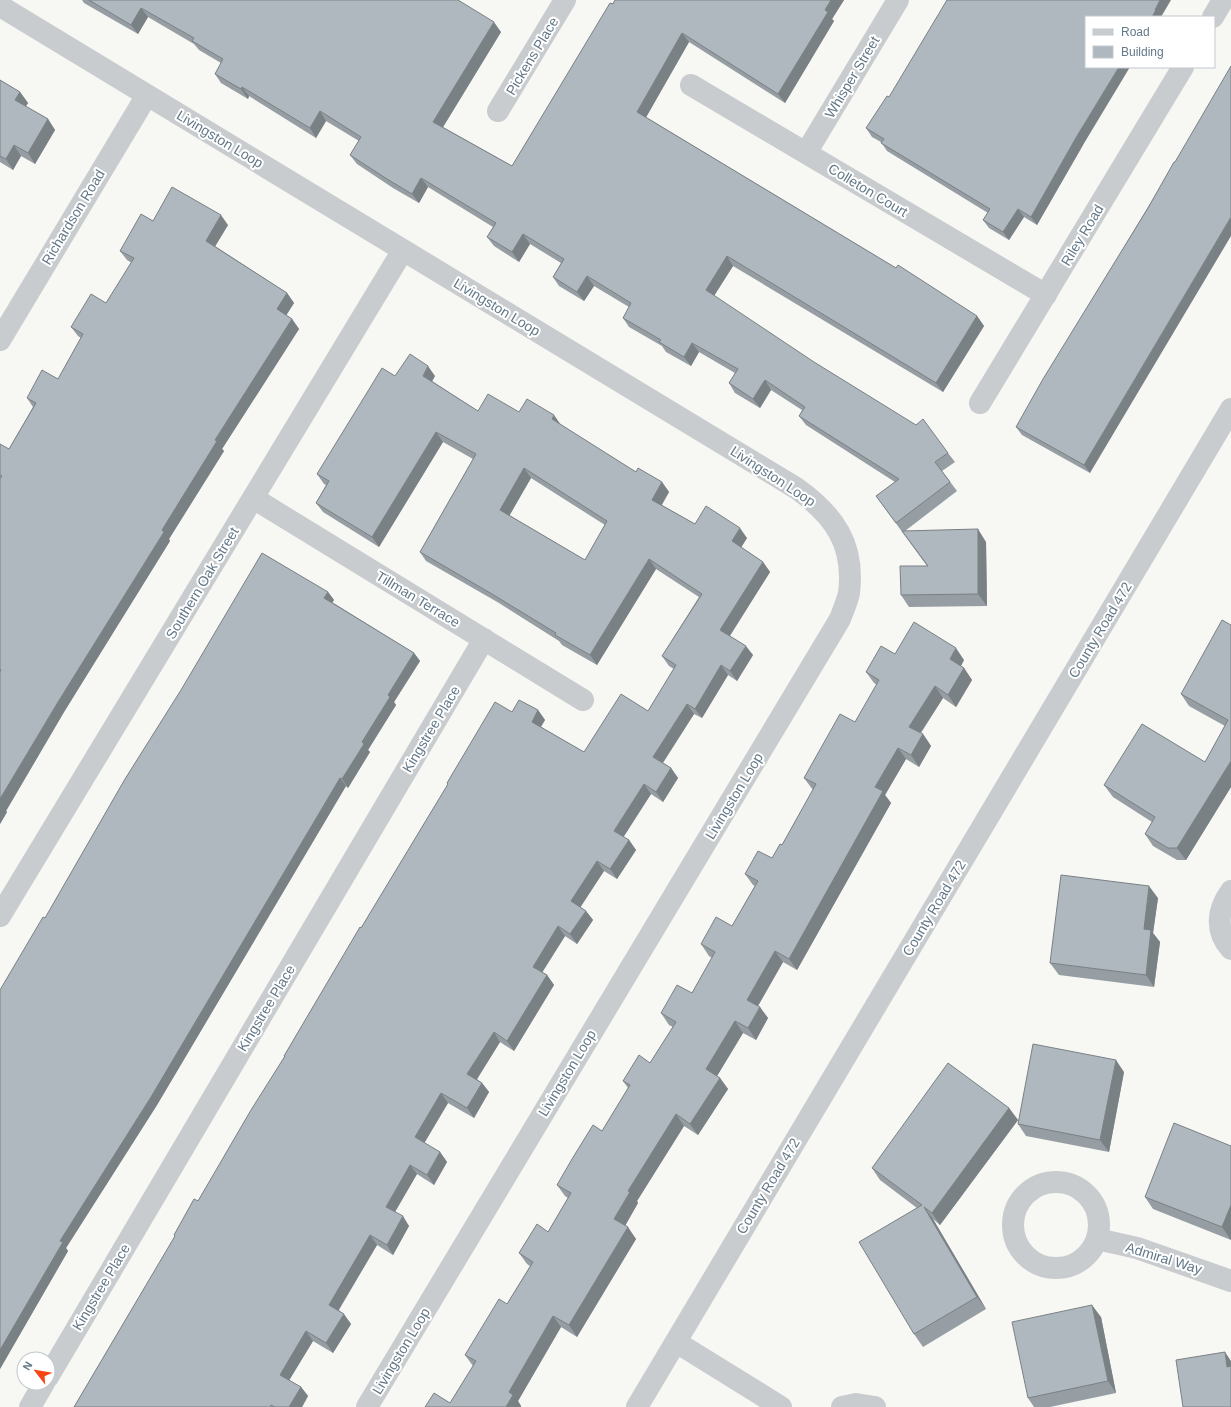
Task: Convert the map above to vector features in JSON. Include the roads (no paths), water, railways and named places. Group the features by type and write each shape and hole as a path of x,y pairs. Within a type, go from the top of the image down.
{"street":[{"name":"Whisper Street","path":"806,153 898,0"},
{"path":"1214,16 1224,0"},
{"name":"Pickens Place","path":"498,111 561,1"},
{"name":"Livingston Loop","path":"0,6 789,484 817,503 835,524 845,546 849,566 849,594 840,619 367,1407"},
{"name":"Riley Road","path":"980,403 1182,68"},
{"name":"Colleton Court","path":"691,85 1046,295"},
{"name":"Richardson Road","path":"0,340 147,95"},
{"name":"Southern Oak Street","path":"0,916 403,250"},
{"name":"County Road 472","path":"637,1407 1231,409"},
{"name":"Tillman Terrace","path":"253,498 583,700"},
{"name":"Kingstree Place","path":"56,1363 484,639"},
{"path":"1231,891 1221,908 1219,926 1223,938 1231,949"},
{"name":"Admiral Way","path":"1097,1239 1137,1248 1231,1281"},
{"path":"676,1342 781,1407"},
{"path":"30,1407 39,1391"},
{"path":"842,1407 856,1404 875,1407"}]}
